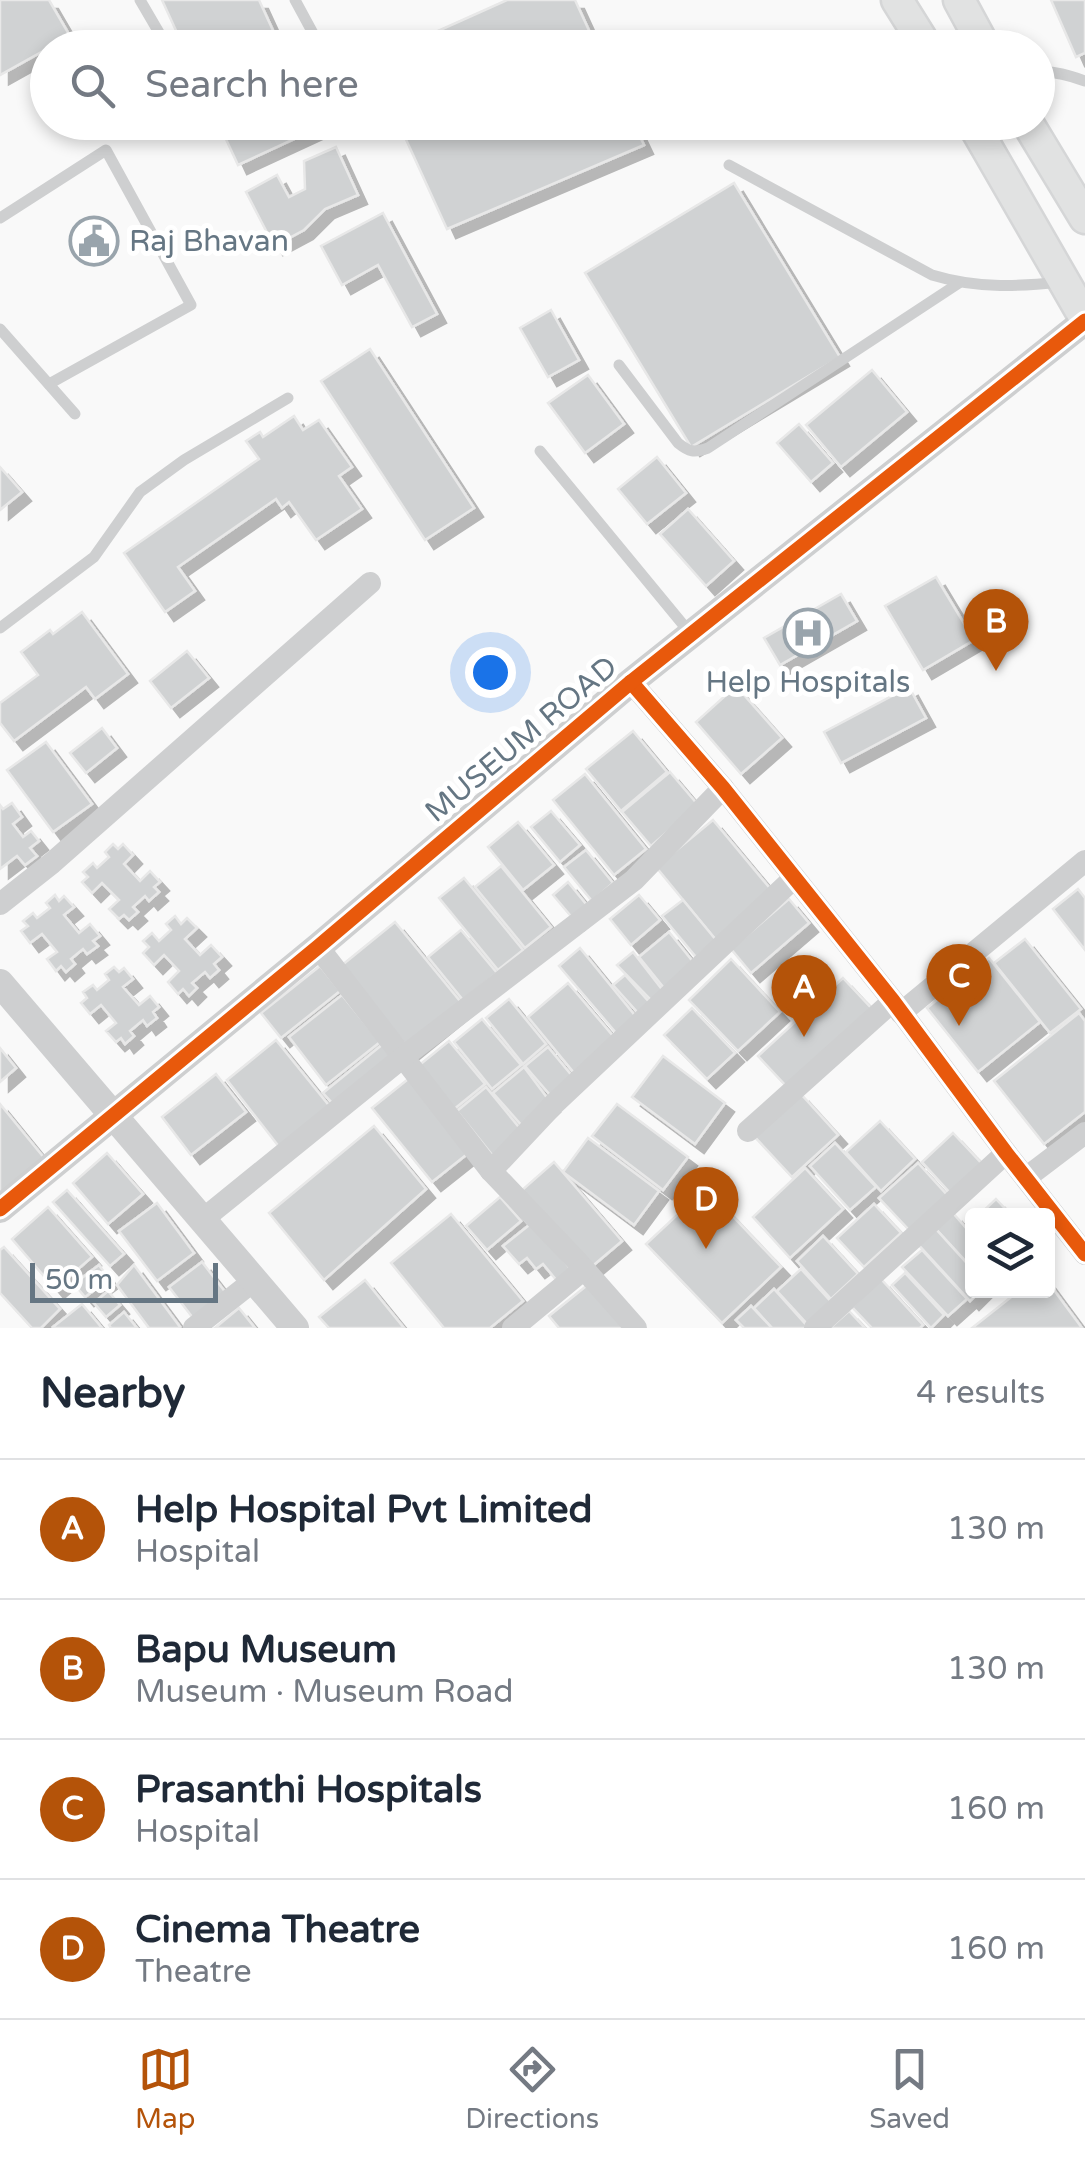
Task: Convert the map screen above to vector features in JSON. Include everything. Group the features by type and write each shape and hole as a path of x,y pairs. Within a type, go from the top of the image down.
{"main road":[{"path":"897,0 916,30"},
{"path":"959,0 975,30"},
{"path":"982,140 1085,320"},
{"path":"1038,140 1085,218"}],"street":[{"name":"MUSEUM ROAD","path":"0,1208 318,947 631,682 1085,320"},
{"path":"0,904 52,863 370,583"},
{"path":"631,682 723,788 897,1007 1085,1254"},
{"path":"202,1220 402,1058 634,880 723,788"},
{"path":"748,1131 897,1007 1085,861"},
{"path":"491,1171 554,1104 794,878"},
{"path":"318,947 491,1171 636,1328"},
{"path":"0,983 295,1328"},
{"path":"1026,1177 1085,1132"},
{"path":"814,1328 1006,1153"},
{"path":"513,1328 584,1269"},
{"path":"194,1328 256,1279"}],"lane":[{"path":"140,0 158,30"},
{"path":"294,0 310,30"},
{"path":"1055,73 1085,81"},
{"path":"0,218 106,150 191,305 49,384"},
{"path":"729,164 932,276 959,284 995,287 1064,282"},
{"path":"618,365 678,443 688,452 698,452 959,284"},
{"path":"0,329 75,414"},
{"path":"0,628 94,557 140,492 184,460 288,398"},
{"path":"540,451 692,634"}],"building":[{"path":"0,0 49,0 66,30 30,30 30,58 0,75"},
{"path":"162,0 259,0 273,30 176,30"},
{"path":"507,0 575,0 589,30 440,30"},
{"path":"1051,0 1085,0 1085,53 1076,57"},
{"path":"226,140 292,140 238,165"},
{"path":"406,140 642,140 644,145 447,229"},
{"path":"336,147 358,195 325,209 304,230 274,246 246,192 277,175 289,197 305,189 304,161"},
{"path":"734,183 840,357 691,447 585,273"},
{"path":"383,213 437,314 412,327 378,265 342,285 321,246"},
{"path":"551,310 579,360 548,377 520,328"},
{"path":"370,349 474,508 425,540 321,381"},
{"path":"872,370 907,412 841,467 806,425"},
{"path":"588,375 624,424 585,453 548,403"},
{"path":"294,416 303,430 319,420 352,467 339,476 362,509 316,540 289,502 282,508 276,499 178,567 195,591 165,612 124,553 259,459 246,441 260,432 263,437"},
{"path":"799,424 833,463 811,482 777,443"},
{"path":"657,457 686,493 647,524 618,489"},
{"path":"0,467 22,492 0,510"},
{"path":"688,509 734,561 706,586 660,534"},
{"path":"936,577 974,640 923,670 885,606"},
{"path":"841,594 857,621 780,665 764,638"},
{"path":"82,612 128,674 95,699 86,687 14,741 0,723 0,703 38,675 21,652"},
{"path":"187,651 209,678 171,708 150,681"},
{"path":"736,686 782,738 741,774 696,722"},
{"path":"909,687 926,718 841,763 824,732"},
{"path":"102,728 117,748 86,773 70,753"},
{"path":"633,731 667,772 621,811 586,769"},
{"path":"46,742 92,804 53,832 7,770"},
{"path":"670,772 698,805 651,846 622,812"},
{"path":"585,774 646,849 614,875 553,800"},
{"path":"12,803 22,817 13,824 23,837 31,831 39,841 30,848 37,856 25,865 17,856 0,869 0,805 3,809"},
{"path":"551,811 580,845 560,862 531,827"},
{"path":"713,820 773,892 716,940 656,867"},
{"path":"518,822 554,865 523,890 488,847"},
{"path":"113,844 118,849 123,844 133,855 124,864 140,881 150,871 160,882 154,887 159,892 149,901 145,896 133,907 138,912 129,920 124,915 119,919 109,909 119,900 102,883 92,893 82,882 88,877 83,872 93,863 97,868 109,857 105,852"},
{"path":"586,850 613,883 592,901 564,867"},
{"path":"501,866 551,927 525,948 475,887"},
{"path":"464,878 523,950 498,970 439,898"},
{"path":"568,882 590,909 575,921 553,895"},
{"path":"1078,889 1085,898 1085,950 1053,909"},
{"path":"55,895 59,901 64,896 74,907 64,915 79,933 90,924 100,936 93,941 98,946 87,954 83,949 71,959 75,964 66,972 61,966 56,971 47,959 57,952 42,934 30,943 21,931 28,926 23,921 33,913 37,918 50,908 46,903"},
{"path":"639,895 660,920 631,945 610,919"},
{"path":"789,899 809,923 751,973 731,949"},
{"path":"683,900 716,940 696,957 662,916"},
{"path":"175,916 181,924 187,918 197,928 185,939 200,955 211,945 222,957 214,964 219,970 210,978 205,972 192,983 197,988 189,996 183,989 178,994 168,982 179,971 164,955 154,965 143,953 149,947 143,941 152,933 159,941 171,930 166,924"},
{"path":"395,922 464,1006 410,1050 341,966"},
{"path":"461,930 497,973 463,1000 428,957"},
{"path":"669,932 694,963 664,988 639,957"},
{"path":"1025,939 1081,1009 1050,1033 994,963"},
{"path":"580,948 637,1018 617,1034 559,966"},
{"path":"633,952 664,992 653,1002 617,965"},
{"path":"989,958 1040,1022 978,1072 927,1008"},
{"path":"731,959 780,1012 738,1051 689,1000"},
{"path":"320,966 340,991 281,1038 261,1013"},
{"path":"114,967 119,972 124,968 133,979 123,987 139,1005 150,996 159,1007 153,1012 157,1018 147,1026 143,1020 130,1031 134,1036 125,1044 121,1038 116,1042 106,1031 116,1023 101,1005 90,1014 81,1003 87,998 83,992 93,985 97,990 109,980 105,974"},
{"path":"625,975 650,1003 639,1014 613,985"},
{"path":"843,978 873,1010 788,1088 758,1056"},
{"path":"568,983 613,1036 575,1074 528,1017"},
{"path":"342,995 380,1042 326,1085 289,1037"},
{"path":"509,999 546,1044 523,1064 486,1018"},
{"path":"692,1008 735,1053 707,1079 664,1035"},
{"path":"1079,1013 1085,1021 1085,1112 1044,1144 994,1081"},
{"path":"482,1019 521,1065 492,1089 454,1042"},
{"path":"276,1040 331,1108 280,1148 227,1080"},
{"path":"449,1041 485,1084 453,1110 417,1067"},
{"path":"383,1044 393,1057 335,1106 323,1093"},
{"path":"548,1047 573,1077 551,1096 525,1066"},
{"path":"0,1048 16,1068 0,1082"},
{"path":"663,1056 725,1103 695,1144 632,1097"},
{"path":"524,1067 551,1103 524,1128 493,1093"},
{"path":"216,1074 246,1112 191,1155 162,1117"},
{"path":"412,1076 471,1151 432,1182 372,1108"},
{"path":"486,1087 522,1131 493,1156 457,1111"},
{"path":"800,1093 838,1135 792,1177 753,1135"},
{"path":"0,1104 45,1159 0,1196"},
{"path":"617,1104 688,1157 663,1190 592,1136"},
{"path":"880,1121 915,1159 881,1191 846,1152"},
{"path":"374,1126 426,1189 324,1280 269,1213"},
{"path":"953,1133 984,1166 952,1195 922,1162"},
{"path":"588,1138 659,1191 634,1225 563,1172"},
{"path":"835,1143 876,1187 850,1210 810,1166"},
{"path":"107,1153 143,1194 108,1224 73,1183"},
{"path":"554,1162 622,1241 589,1269 521,1191"},
{"path":"918,1163 948,1196 910,1231 879,1198"},
{"path":"805,1168 843,1209 790,1258 753,1217"},
{"path":"706,1188 781,1267 722,1323 646,1244"},
{"path":"67,1190 124,1254 110,1266 53,1202"},
{"path":"500,1197 521,1221 487,1250 466,1226"},
{"path":"996,1199 1004,1208 986,1208"},
{"path":"157,1203 194,1253 157,1281 119,1231"},
{"path":"874,1204 901,1233 864,1267 837,1238"},
{"path":"48,1207 92,1257 55,1289 12,1239"},
{"path":"953,1213 965,1227 965,1260 936,1229"},
{"path":"451,1214 523,1301 490,1328 444,1328 391,1263"},
{"path":"533,1222 572,1271 558,1282 543,1264 536,1269 527,1258 519,1264 503,1246"},
{"path":"934,1227 965,1261 965,1296 916,1242"},
{"path":"823,1236 858,1274 831,1299 797,1261"},
{"path":"4,1247 60,1309 41,1328 32,1328 0,1293 0,1250"},
{"path":"922,1250 967,1299 948,1316 902,1267"},
{"path":"202,1262 226,1293 193,1318 169,1287"},
{"path":"99,1265 109,1279 85,1297 74,1284"},
{"path":"134,1265 179,1328 149,1328 117,1285"},
{"path":"801,1269 834,1305 810,1327 777,1291"},
{"path":"905,1273 944,1315 931,1328 892,1285"},
{"path":"881,1279 923,1325 920,1328 872,1328 852,1307"},
{"path":"365,1280 404,1328 329,1328 319,1317"},
{"path":"590,1283 626,1328 559,1328 549,1316"},
{"path":"774,1289 809,1328 772,1328 754,1308"},
{"path":"108,1291 120,1305 106,1317 94,1303"},
{"path":"1055,1291 1082,1328 972,1328 1010,1298 1055,1298"},
{"path":"82,1304 102,1328 53,1327"},
{"path":"751,1306 772,1328 744,1328 736,1320"},
{"path":"239,1308 255,1328 215,1328"},
{"path":"849,1311 865,1328 830,1328"},
{"path":"124,1312 137,1328 111,1328 109,1325"}],"cycle path":[{"path":"0,1209 631,682 1085,321"},
{"path":"631,682 723,788 893,1001 1085,1254"}],"place":[{"name":"Raj Bhavan","path":"94,241"},
{"name":"Help Hospitals","path":"808,633"},
{"name":"Bapu Museum","path":"996,671"},
{"name":"Prasanthi Hospitals","path":"959,1026"},
{"name":"Help Hospital Pvt Limited","path":"804,1037"},
{"name":"Cinema Theatre","path":"706,1249"}]}
